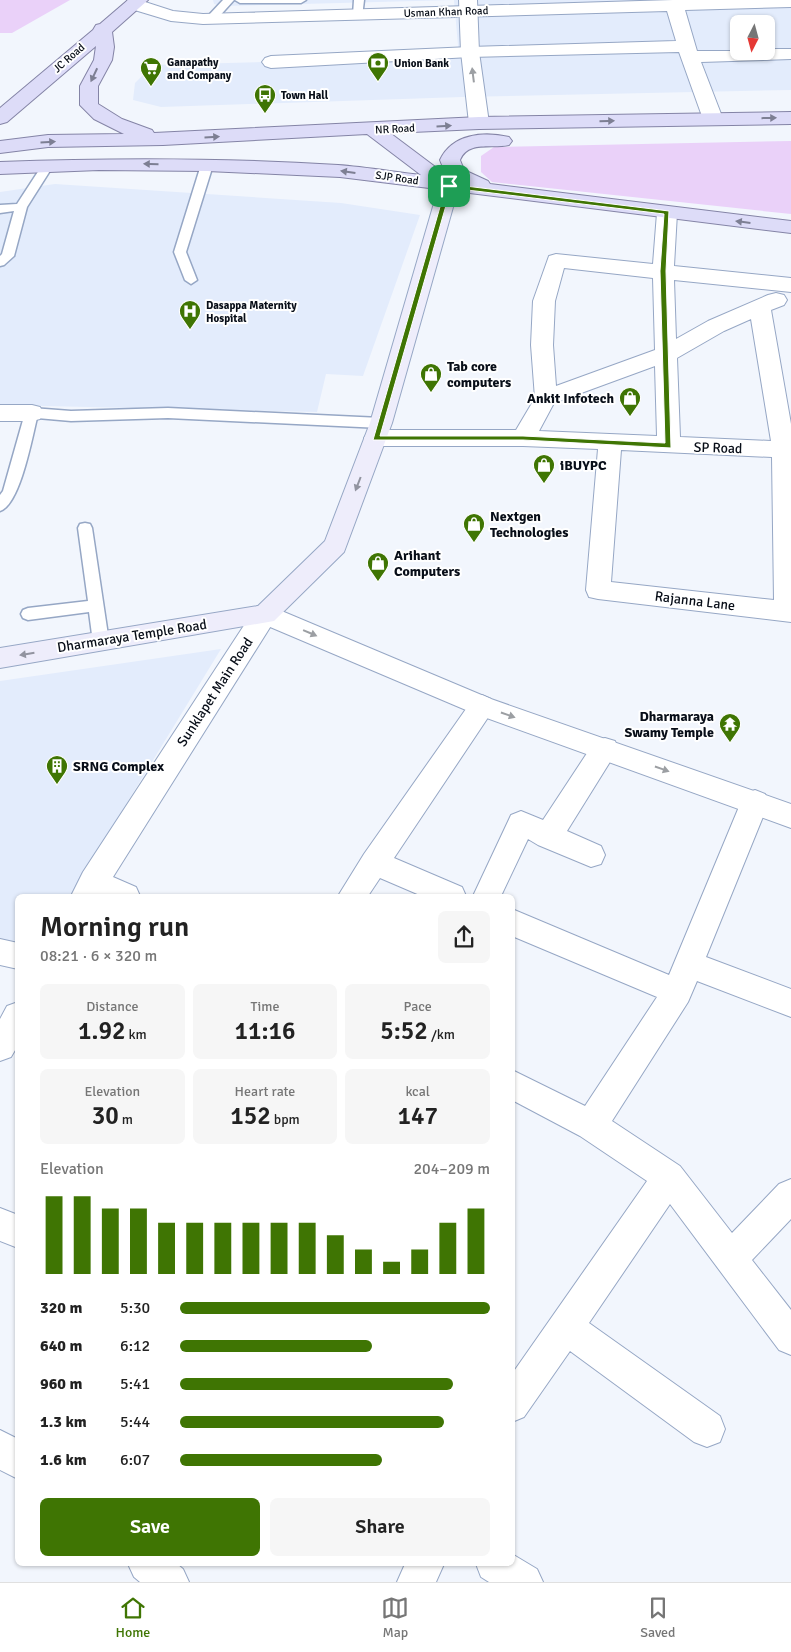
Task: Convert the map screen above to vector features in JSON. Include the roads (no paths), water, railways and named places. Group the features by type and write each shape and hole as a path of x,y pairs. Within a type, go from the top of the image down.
{"main road":[{"name":"JC Road","path":"0,118 102,29 136,2"},
{"path":"102,29 106,47 103,60 89,86 89,105 97,114 117,124 163,139"},
{"name":"NR Road","path":"0,147 48,141 163,139 373,130 479,123 791,118"},
{"path":"265,614 335,546 378,430 449,186 373,130"},
{"path":"497,192 462,178 455,172 450,160 456,149 470,142 791,135"},
{"name":"SJP Road","path":"0,168 99,164 207,164 340,171 791,227"},
{"name":"Dharmaraya Temple Road","path":"0,658 265,614"}],"street":[{"name":"Usman Khan Road","path":"136,2 172,16 212,18 359,7 608,4 674,6 791,2"},
{"path":"468,6 470,52 479,123"},
{"path":"674,6 713,119"},
{"path":"271,62 470,52 791,54"},
{"path":"667,213 663,271 669,446"},
{"path":"523,438 546,398 542,345 544,301 556,261 791,285"},
{"path":"546,398 667,354 716,326 791,293"},
{"path":"760,307 788,450 789,612"},
{"path":"0,413 32,413"},
{"name":"SP Road","path":"378,430 669,446 788,450"},
{"name":"Rajanna Lane","path":"610,443 598,590 789,612"},
{"path":"265,614 482,706 791,816"},
{"name":"Sunklapet Main Road","path":"89,889 265,614"},
{"path":"353,894 482,706"},
{"path":"548,837 605,749"},
{"path":"591,1124 677,992 755,802"},
{"path":"488,894 521,823 548,837 591,855"},
{"path":"374,863 447,894"},
{"path":"89,889 115,894"},
{"path":"515,923 677,992"},
{"path":"0,952 15,955"},
{"path":"688,964 791,1003"},
{"path":"0,1047 15,1021"},
{"path":"515,1086 591,1124 669,1177 791,1338"},
{"path":"515,1401 669,1177"},
{"path":"731,1258 791,1196"},
{"path":"0,1224 15,1231"},
{"path":"566,1327 707,1429"},
{"path":"0,1448 15,1459"},
{"path":"150,1566 170,1582"},
{"path":"416,1582 424,1566"},
{"path":"497,1566 524,1582"}],"lane":[{"path":"212,18 229,0"},
{"path":"240,0 301,0"},
{"path":"191,280 180,252 207,164"},
{"path":"0,262 8,256 21,207 47,166"},
{"path":"0,209 21,207"},
{"path":"0,506 10,492 32,413 71,416 168,413 378,430"},
{"path":"84,528 101,642"},
{"path":"28,614 96,606"}],"place":[{"name":"Union Bank","path":"378,82"},
{"name":"Ganapathy and Company","path":"151,87"},
{"name":"Town Hall","path":"265,114"},
{"name":"Dasappa Maternity Hospital","path":"190,330"},
{"name":"Tab core computers","path":"431,393"},
{"name":"Ankit Infotech","path":"630,417"},
{"name":"iBUYPC","path":"544,484"},
{"name":"Nextgen Technologies","path":"474,543"},
{"name":"Arihant Computers","path":"378,582"},
{"name":"Dharmaraya Swamy Temple","path":"730,743"},
{"name":"SRNG Complex","path":"57,785"}]}
